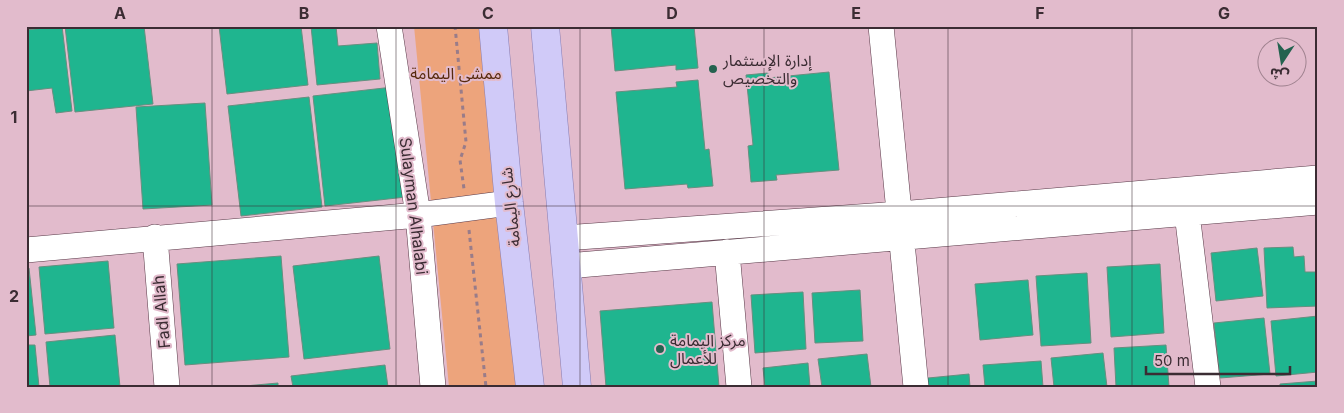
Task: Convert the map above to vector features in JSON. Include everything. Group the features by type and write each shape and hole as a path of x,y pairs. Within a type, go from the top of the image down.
{"main road":[{"name":"شارع اليمامة","path":"493,26 509,203 530,387"},
{"path":"545,26 577,387"}],"street":[{"name":"Sulayman Alhalabi","path":"389,26 418,215 433,387"},
{"path":"881,26 916,387"},
{"path":"566,266 727,252 901,225 1318,178"},
{"path":"564,238 1187,213 1318,202"},
{"path":"26,250 418,215 509,203"},
{"path":"1187,213 1208,387"},
{"name":"Fadl Allah","path":"155,238 167,387"},
{"path":"727,252 739,387"}],"path":[{"path":"455,26 466,142 460,160 464,188"},
{"path":"469,234 486,387"}],"green space":[{"name":"ممشى اليمامة","path":"414,26 490,26 524,387 449,387"}],"building":[{"path":"62,26 72,111 56,113 52,88 26,91 26,30"},
{"path":"65,26 144,26 153,104 75,112"},
{"path":"219,26 301,26 308,85 227,94"},
{"path":"311,26 336,26 338,46 377,43 380,79 317,85"},
{"path":"611,26 694,26 698,68 676,70 676,65 615,71"},
{"path":"829,72 839,170 776,175 777,180 751,182 748,146 753,145 746,75 768,73 768,78"},
{"path":"698,80 705,150 709,149 713,186 688,188 687,184 625,189 616,92 677,87 676,82"},
{"path":"393,87 406,197 325,206 313,96"},
{"path":"309,97 322,207 241,216 228,106"},
{"path":"205,103 212,205 143,209 136,107"},
{"path":"1293,247 1294,257 1304,256 1305,272 1317,272 1318,306 1267,308 1264,248"},
{"path":"1257,248 1263,296 1216,301 1211,253"},
{"path":"281,256 289,357 185,365 177,264"},
{"path":"379,256 390,349 304,359 293,266"},
{"path":"108,261 114,328 45,334 39,267"},
{"path":"1160,264 1164,333 1111,337 1107,267"},
{"path":"29,268 36,335 26,336 26,269"},
{"path":"1087,273 1091,343 1041,346 1036,276"},
{"path":"1028,280 1033,335 980,340 975,284"},
{"path":"860,290 863,341 815,343 812,293"},
{"path":"803,292 806,349 755,353 751,295"},
{"name":"مركز اليمامة للأعمال","path":"712,302 719,387 606,387 600,311"},
{"path":"1318,316 1318,372 1276,376 1271,321"},
{"path":"1264,318 1270,374 1220,378 1214,323"},
{"path":"115,335 120,387 50,387 46,342"},
{"path":"26,345 35,345 39,387 26,387"},
{"path":"1166,345 1169,387 1116,387 1114,348"},
{"path":"1103,353 1107,387 1054,387 1051,358"},
{"path":"867,354 871,387 822,387 818,359"},
{"path":"1041,361 1043,387 985,387 983,365"},
{"path":"808,363 810,387 765,387 763,368"},
{"path":"385,365 388,387 293,387 291,376"},
{"path":"969,374 970,387 919,387 918,379"},
{"path":"1318,381 1318,387 1280,387 1280,384"},
{"path":"278,383 278,387 234,387"}],"place":[{"name":"إدارة الإستثمار والتخصيص","path":"713,69"},
{"name":"مركز اليمامة للأعمال","path":"660,349"}]}
